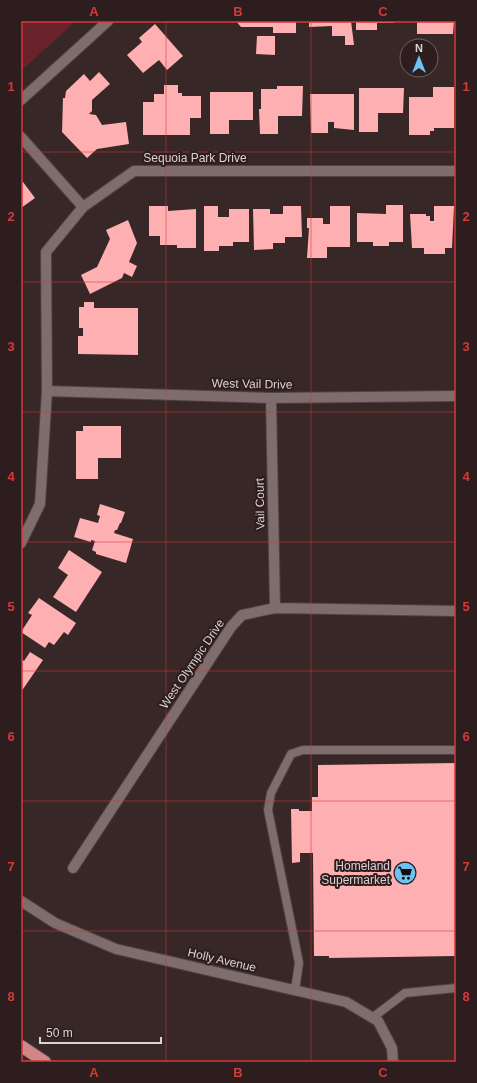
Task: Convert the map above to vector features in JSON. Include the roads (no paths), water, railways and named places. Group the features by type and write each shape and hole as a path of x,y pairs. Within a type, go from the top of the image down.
{"highway":[{"path":"21,1046 45,1062"}],"street":[{"path":"21,100 108,21"},
{"path":"21,137 84,207"},
{"name":"Sequoia Park Drive","path":"21,543 40,504 47,390 46,252 84,207 134,171 456,171"},
{"name":"West Vail Drive","path":"47,390 271,398 456,396"},
{"name":"Vail Court","path":"271,398 276,608"},
{"name":"West Olympic Drive","path":"73,868 231,627 242,615 276,608 456,611"},
{"name":"Holly Avenue","path":"21,901 55,923 116,949 346,1002 378,1021 392,1048 393,1062"}],"lane":[{"path":"294,990 299,963 268,810 271,793 291,754 303,750 456,750"},
{"path":"372,1018 405,993 456,988"}],"place":[{"name":"Homeland Supermarket","path":"405,873"}]}
